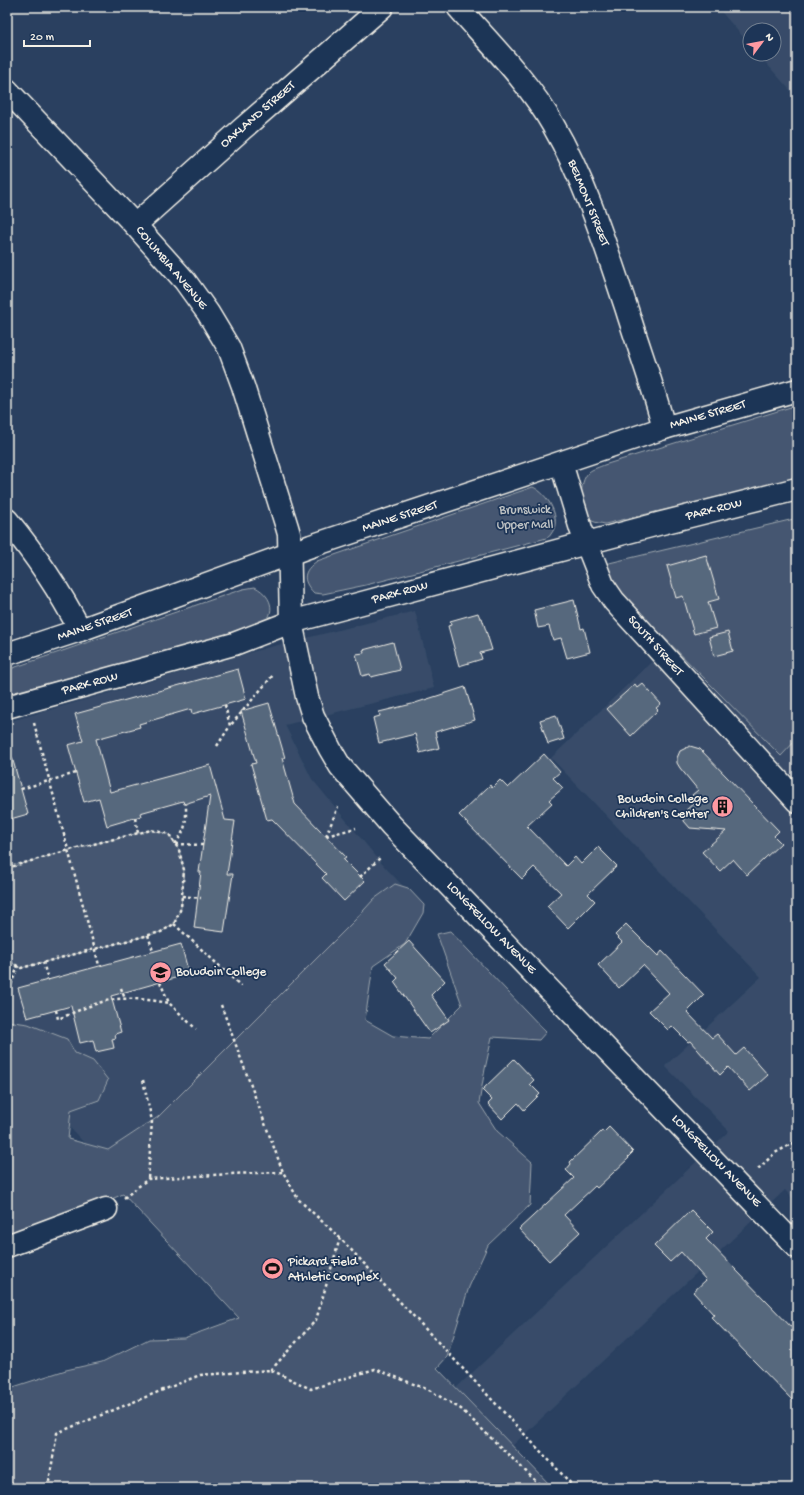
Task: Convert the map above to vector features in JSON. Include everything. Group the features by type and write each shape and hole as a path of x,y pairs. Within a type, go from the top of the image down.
{"street":[{"name":"OAKLAND STREET","path":"135,225 382,7"},
{"name":"BELMONT STREET","path":"458,7 531,91 552,124 571,159 596,220 609,257 664,428"},
{"name":"COLUMBIA AVENUE","path":"7,90 135,225 185,281 208,314 228,348 243,386 287,526 289,534 289,554"},
{"name":"MAINE STREET","path":"7,654 80,630 289,554 664,428 797,390"},
{"name":"SOUTH STREET","path":"561,463 586,543 603,585 614,601 797,801"},
{"name":"PARK ROW","path":"17,704 234,644 291,622 586,543 797,489"},
{"path":"7,520 26,543 67,606 80,630"},
{"name":"LONGFELLOW AVENUE","path":"289,554 291,622 307,696 313,716 330,749 352,781 391,825 797,1247"},
{"path":"7,1246 106,1209"}],"path":[{"path":"217,746 230,726 274,674"},
{"path":"17,704 50,780 99,965"},
{"path":"225,705 230,726"},
{"path":"21,789 76,773"},
{"path":"175,844 184,832 186,804"},
{"path":"338,807 326,836 356,828"},
{"path":"135,818 138,833"},
{"path":"7,868 69,850 151,830 169,834 179,850 184,870 181,908 174,924 161,932 21,968 7,960"},
{"path":"175,844 203,845"},
{"path":"360,877 381,856"},
{"path":"182,896 201,898"},
{"path":"174,924 240,986"},
{"path":"148,935 153,951"},
{"path":"43,962 48,980"},
{"path":"7,996 18,966"},
{"path":"160,982 169,1003 196,1030"},
{"path":"122,988 125,999"},
{"path":"56,1010 58,1019 97,1004 116,999 151,1000 169,1003"},
{"path":"221,1005 283,1172 298,1199 340,1238 575,1488"},
{"path":"143,1080 152,1121 148,1179"},
{"path":"758,1169 775,1153 797,1141"},
{"path":"106,1209 115,1205 148,1179 283,1172"},
{"path":"271,1370 316,1320 340,1238"},
{"path":"48,1488 57,1434 200,1375 271,1370 311,1389 375,1369 429,1390 461,1409 543,1488"}],"shaded area":[{"path":"717,7 797,7 797,98 765,62 782,62 782,22 742,22 742,36"},
{"path":"797,518 797,1203 785,1190 512,1446 456,1388 729,1131 665,1066 761,977 551,758 670,644 632,605 605,564"},
{"name":"Bowdoin College","path":"415,611 434,688 285,725 312,779 383,865 403,886 108,1169 7,1059 7,722 266,648"}],"green space":[{"name":"Brunswick Upper Mall","path":"797,405 797,478 605,524 592,521 584,511 582,505 583,483 585,477 592,470"},
{"name":"Brunswick Upper Mall","path":"533,487 544,495 555,514 554,528 547,538 366,585 323,594 314,593 307,584 305,576 306,572 317,561"},
{"path":"794,519 797,531 797,739 781,756 632,605 612,581 605,564"},
{"path":"255,587 266,596 271,607 268,618 258,628 7,694 7,670 243,589"},
{"path":"151,830 169,834 179,850 184,870 181,908 174,924 161,932 21,968 7,960 7,868 69,850"},
{"path":"395,884 408,888 424,905 423,913 405,944 373,966 365,1020 393,1036 428,1039 462,1005 437,934 450,931 546,1032 539,1040 492,1037 479,1103 497,1131 532,1162 530,1205 488,1245 469,1287 447,1357 437,1368 553,1488 7,1488 7,1389 66,1370 102,1362 149,1339 184,1338 239,1318 123,1194 7,1242 7,1021 28,1024 67,1039 75,1053 93,1061 108,1080 99,1100 71,1110 68,1139 108,1150 158,1117 355,920 374,899"}],"building":[{"path":"706,555 719,599 708,602 716,628 694,634 683,596 676,598 667,566"},
{"path":"574,600 581,629 584,628 590,652 567,658 561,638 553,640 549,626 538,628 534,610"},
{"path":"478,613 480,618 482,618 492,650 480,653 482,659 459,666 448,626 451,625 450,621"},
{"path":"728,632 733,651 714,656 709,637"},
{"path":"393,642 400,670 371,677 370,674 362,676 356,654 364,653 363,650"},
{"path":"238,669 246,699 192,714 191,709 139,724 140,727 96,739 110,792 210,765 225,820 235,821 227,874 233,874 224,932 194,928 201,872 199,872 210,796 184,804 183,801 140,813 141,816 107,826 99,798 84,802 68,745 83,741 75,714"},
{"path":"642,683 661,704 656,708 658,710 631,736 607,709 635,684 637,687"},
{"path":"465,687 475,720 435,732 439,748 420,753 415,734 379,743 373,718 380,716 379,712 412,704"},
{"path":"269,703 285,758 282,758 295,804 346,857 343,859 365,881 344,901 322,878 326,874 272,819 267,820 251,764 256,763 241,711"},
{"path":"556,715 564,739 548,744 540,720"},
{"name":"Bowdoin College Children's Center","path":"690,746 700,749 779,831 774,836 781,843 747,875 733,859 720,871 702,852 726,831 690,828 684,821 684,812 697,800 692,795 698,790 680,768 677,763 677,758 680,751"},
{"path":"544,754 560,772 553,778 563,788 549,800 552,803 527,826 566,866 575,857 581,864 598,847 617,866 588,894 595,901 568,928 547,906 561,893 534,867 522,879 459,815 490,785 492,788 500,780 508,788"},
{"path":"12,757 28,814 7,820 7,758"},
{"path":"626,924 658,956 662,951 704,995 687,1012 712,1038 717,1034 736,1055 744,1048 768,1075 750,1091 728,1067 720,1075 690,1041 688,1042 672,1026 668,1030 649,1011 669,993 643,965 619,988 598,965 622,942 615,935"},
{"path":"409,941 445,981 431,995 449,1020 430,1033 394,982 398,978 385,963"},
{"path":"181,944 189,974 111,996 121,1032 115,1034 116,1038 112,1039 114,1048 96,1052 93,1040 80,1043 71,1006 27,1018 18,988"},
{"path":"514,1059 534,1080 530,1084 540,1094 524,1110 518,1103 502,1119 488,1104 492,1100 482,1090"},
{"path":"609,1127 633,1152 628,1157 629,1158 597,1188 595,1186 564,1215 580,1232 549,1261 519,1229 574,1178 566,1170 571,1164 570,1162 602,1131 604,1132"},
{"path":"691,1210 713,1232 706,1239 797,1333 797,1405 711,1317 714,1315 693,1292 706,1280 681,1252 670,1262 654,1246"}],"place":[{"name":"Bowdoin College Children's Center","path":"723,806"},
{"name":"Bowdoin College","path":"160,972"},
{"name":"Pickard Field Athletic Complex","path":"273,1269"}]}
